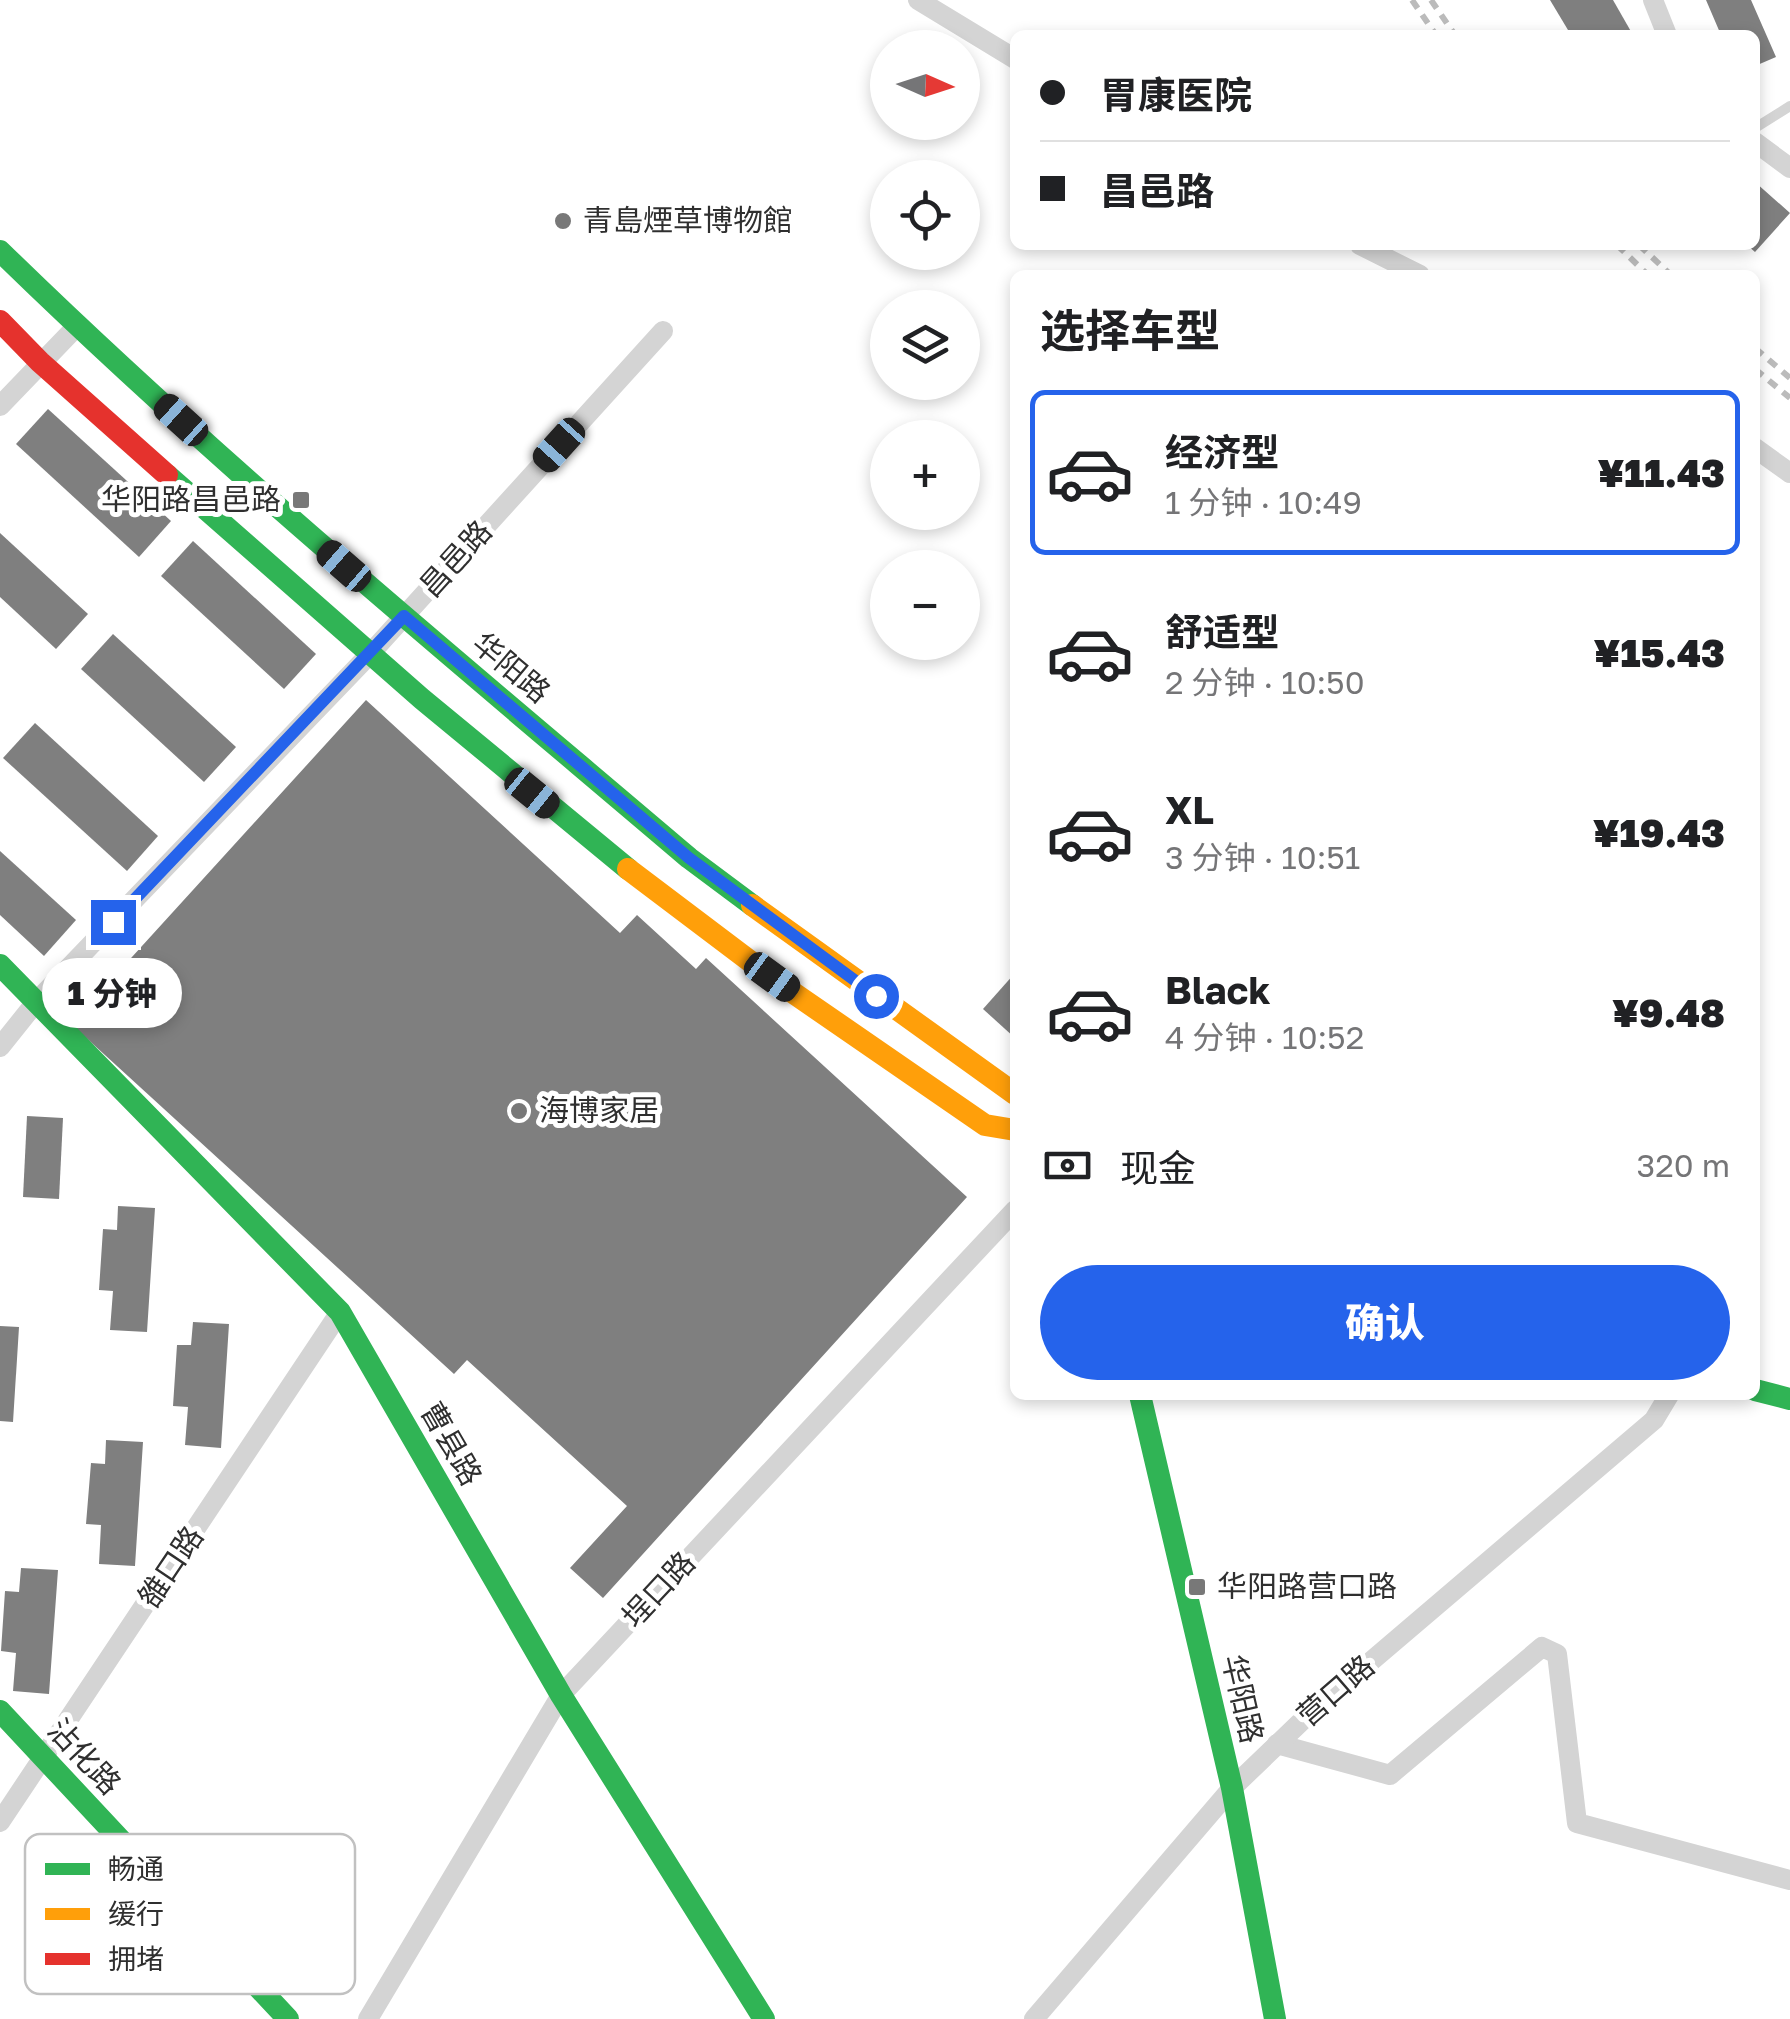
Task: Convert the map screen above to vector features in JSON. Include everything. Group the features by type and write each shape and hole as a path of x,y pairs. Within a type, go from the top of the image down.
{"main road":[{"name":"华阳路","path":"0,251 76,326 285,515 689,858 1010,1090"},
{"path":"0,321 40,362 368,656 547,804 722,940 985,1125 1010,1129"},
{"name":"曹县路","path":"0,965 340,1312 561,1695 764,2019"},
{"path":"1760,1391 1790,1399"},
{"name":"华阳路","path":"1141,1400 1232,1788 1275,2019"},
{"name":"沾化路","path":"0,1711 115,1834"},
{"name":"沾化路","path":"265,1994 288,2019"}],"street":[{"path":"918,0 1010,56"},
{"path":"1653,0 1664,30"},
{"path":"1760,146 1790,168"},
{"path":"1370,250 1410,270"},
{"path":"0,406 76,326"},
{"name":"昌邑路","path":"0,1047 36,1002 368,656 663,331"},
{"path":"1760,451 1790,472"},
{"name":"埕口路","path":"368,2019 561,1695 1010,1215"},
{"name":"雒口路","path":"0,1822 340,1312"},
{"name":"营口路","path":"1034,2019 1232,1788 1277,1744 1654,1420 1666,1400"},
{"path":"1277,1744 1390,1775 1542,1647 1557,1654 1577,1823 1790,1880"}],"lane":[{"path":"1760,125 1790,106"}],"building":[{"path":"1550,0 1613,0 1630,30 1568,30"},
{"path":"1706,0 1751,0 1776,57 1760,64 1760,30 1719,30"},
{"path":"1760,186 1790,213 1760,246"},
{"path":"48,409 171,521 139,557 16,444"},
{"path":"0,533 88,614 56,649 0,597"},
{"path":"193,541 316,654 284,689 161,576"},
{"path":"113,634 236,747 204,782 81,669"},
{"name":"海博家居","path":"366,700 620,933 637,915 696,969 706,958 967,1197 603,1598 570,1568 627,1506 467,1360 454,1374 71,1024"},
{"path":"35,723 158,836 127,871 3,758"},
{"path":"0,851 76,920 44,956 0,915"},
{"path":"1010,979 1010,1033 983,1009"},
{"path":"27,1116 63,1118 59,1199 23,1197"},
{"path":"118,1206 155,1208 147,1332 110,1330 113,1291 99,1290 103,1229 117,1230"},
{"path":"193,1322 229,1324 221,1448 185,1445 188,1407 173,1406 177,1345 191,1345"},
{"path":"0,1326 19,1327 13,1422 0,1421"},
{"path":"106,1440 143,1442 135,1566 99,1564 101,1525 86,1524 91,1463 105,1464"},
{"path":"21,1568 58,1570 49,1694 13,1691 16,1653 1,1651 5,1591 19,1592"}],"railway":[{"path":"1412,0 1433,30"},
{"path":"1431,0 1452,30"},
{"path":"1622,250 1643,270"},
{"path":"1644,250 1666,270"},
{"path":"1760,352 1790,378"},
{"path":"1760,373 1790,398"}],"traffic: fast":[{"path":"0,251 167,408 339,560 689,858 752,905"},
{"path":"167,475 422,699 628,869"},
{"path":"0,965 340,1312 561,1695 764,2019"},
{"path":"1760,1391 1790,1399"},
{"path":"1141,1400 1232,1788 1275,2019"},
{"path":"0,1711 115,1834"},
{"path":"265,1994 288,2019"}],"traffic: slow":[{"path":"628,869 779,983 985,1125 1010,1129"},
{"path":"752,905 1010,1090"}],"traffic: jam":[{"path":"0,321 40,362 167,475"}],"place":[{"name":"青島煙草博物館","path":"563,221"},
{"name":"华阳路昌邑路","path":"301,500"},
{"name":"海博家居","path":"519,1111"},
{"name":"华阳路营口路","path":"1197,1587"}],"route":[{"path":"113,922 404,616 689,858 876,996"}]}
